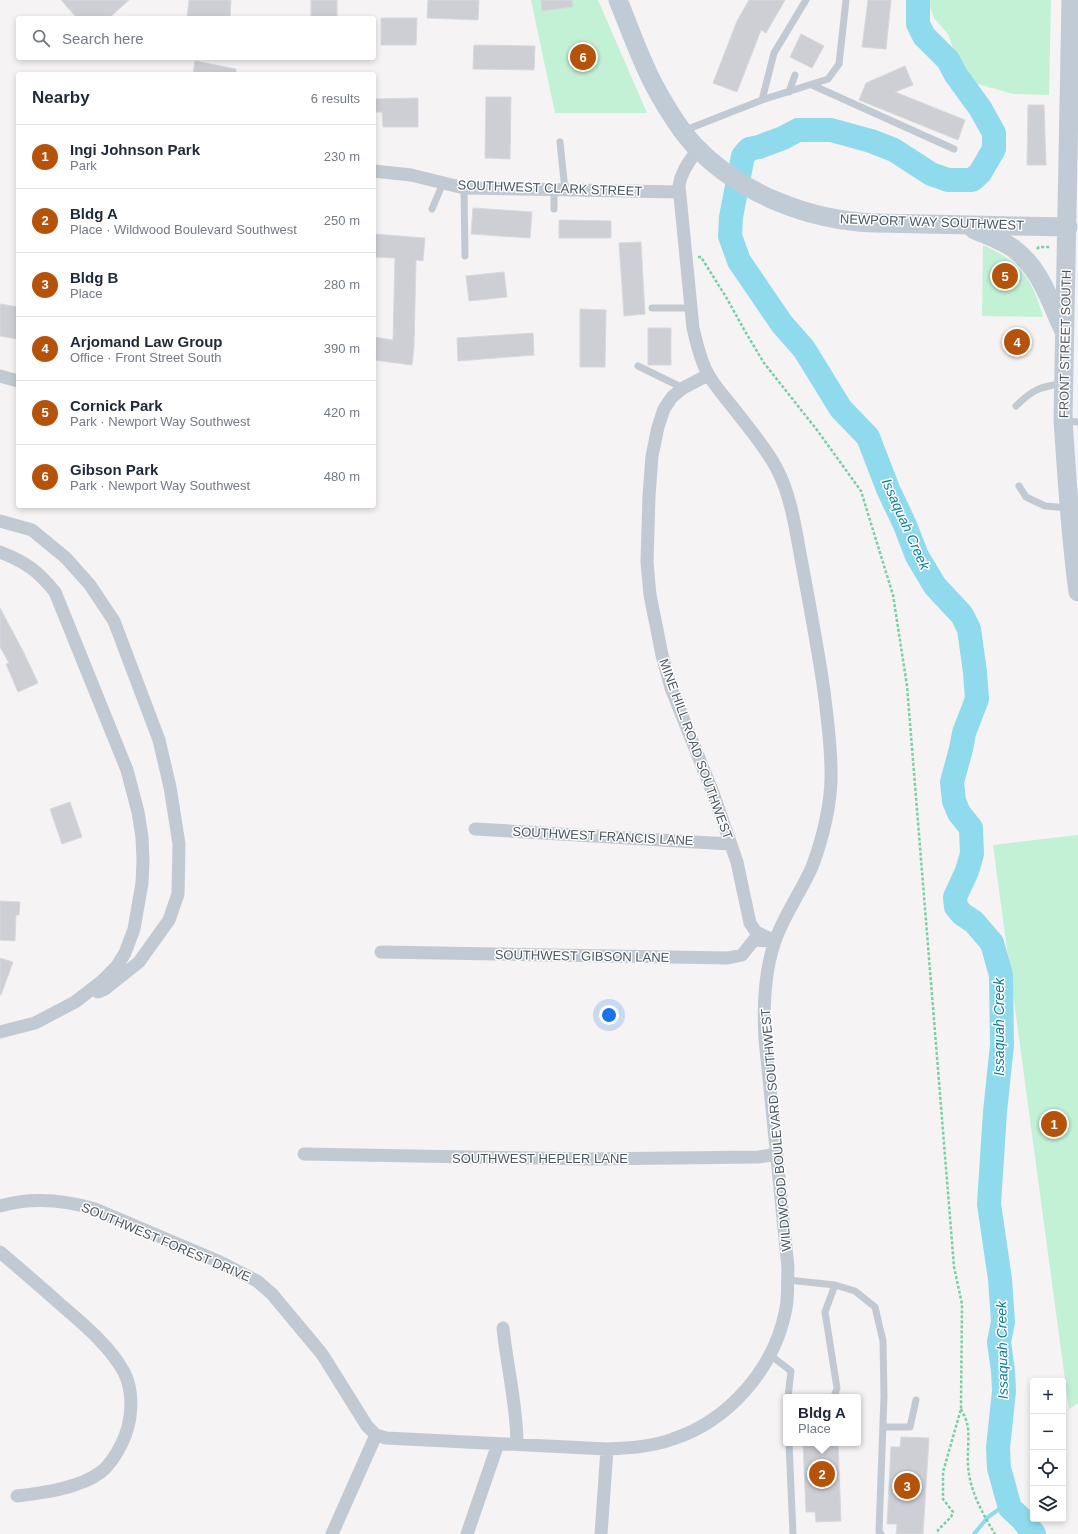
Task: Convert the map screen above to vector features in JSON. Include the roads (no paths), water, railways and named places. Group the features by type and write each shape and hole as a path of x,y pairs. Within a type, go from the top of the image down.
{"main road":[{"name":"NEWPORT WAY SOUTHWEST","path":"618,0 654,85 683,131 698,149 724,170 754,190 789,207 824,217 860,222 1073,227"},
{"name":"FRONT STREET SOUTH","path":"1071,0 1074,32 1073,227 1065,333 1064,383 1071,422 1069,508 1078,592"},
{"path":"962,225 1006,244 1026,259 1039,279 1065,333"}],"street":[{"name":"WILDWOOD BOULEVARD SOUTHWEST","path":"376,1435 397,1440 607,1449 641,1447 672,1440 713,1421 728,1408 759,1374 779,1335 786,1312 788,1268 764,1015 768,970 775,941 811,867 823,833 832,772 826,704 817,641 792,513 786,490 778,470 756,436 708,375 698,348 690,308 679,192 682,174 698,149"},
{"name":"SOUTHWEST CLARK STREET","path":"376,171 411,175 464,188 679,192"},
{"name":"MINE HILL ROAD SOUTHWEST","path":"708,375 683,388 672,397 664,409 658,427 652,456 649,496 648,562 650,595 662,655 671,688 713,793 737,862 753,930 775,941"},
{"path":"0,376 16,381"},
{"path":"0,521 32,530 66,558 90,585 114,621 159,740 170,787 179,844 178,894 169,920 139,962 105,989 75,1002 35,1023 0,1032"},
{"path":"0,552 25,563 42,576 55,592 127,770 138,812 143,861 142,883 134,929 125,953 117,966 101,982 75,1002"},
{"name":"SOUTHWEST FRANCIS LANE","path":"475,829 730,844"},
{"name":"SOUTHWEST GIBSON LANE","path":"381,952 728,958 742,955 754,940 775,941"},
{"name":"SOUTHWEST HEPLER LANE","path":"304,1154 586,1159 759,1157 777,1154"},
{"name":"SOUTHWEST FOREST DRIVE","path":"0,1206 24,1202 45,1201 79,1204 95,1209 220,1262 257,1281 272,1294 322,1354 367,1426 376,1435"},
{"path":"0,1252 84,1325 116,1360 124,1373 128,1385 130,1401 128,1426 125,1438 115,1456 102,1472 88,1480 42,1494 17,1496"},
{"path":"503,1328 506,1357 516,1408 517,1444"},
{"path":"332,1534 376,1435"},
{"path":"467,1534 498,1444"},
{"path":"601,1534 607,1449"}],"lane":[{"path":"762,100 774,53 806,0"},
{"path":"683,131 762,100 828,79 839,64 846,0"},
{"path":"789,92 795,75"},
{"path":"812,85 954,149"},
{"path":"554,209 560,190 560,142"},
{"path":"432,209 443,183"},
{"path":"464,188 465,256"},
{"path":"652,308 690,308"},
{"path":"638,366 683,388"},
{"path":"1016,406 1027,395 1041,387 1064,383"},
{"path":"1020,486 1026,497 1044,506 1069,508"},
{"path":"788,1280 835,1285 855,1290 875,1307 883,1341 884,1396 879,1532 881,1534"},
{"path":"835,1285 825,1312 837,1388 835,1394"},
{"path":"770,1355 791,1371 788,1394"},
{"path":"883,1427 910,1428 916,1400"},
{"path":"789,1446 793,1534"}],"waterway":[{"name":"Issaquah Creek","path":"918,0 918,24 924,36 948,60 956,75 980,108 994,133 994,149 980,173 972,180 948,180 931,174 894,150 871,141 831,130 798,130 783,138 749,149 743,156 731,217 730,236 739,261 782,324 804,349 841,409 868,437 888,489 905,525 917,556 935,586 962,615 969,629 977,699 964,733 952,782 954,801 959,813 971,828 972,854 967,871 955,897 956,907 962,914 974,922 992,943 1001,975 1002,1045 995,1112 989,1204 1000,1279 1003,1322 999,1342 1004,1391 998,1448 999,1468 1010,1508 1022,1519 1034,1534"},
{"path":"974,1534 988,1517 1008,1503"}],"place":[{"name":"Gibson Park","path":"583,57"},
{"name":"Cornick Park","path":"1005,276"},
{"name":"Arjomand Law Group","path":"1017,342"},
{"name":"Ingi Johnson Park","path":"1054,1124"},
{"name":"Bldg A","path":"822,1474"},
{"name":"Bldg B","path":"907,1486"}]}
